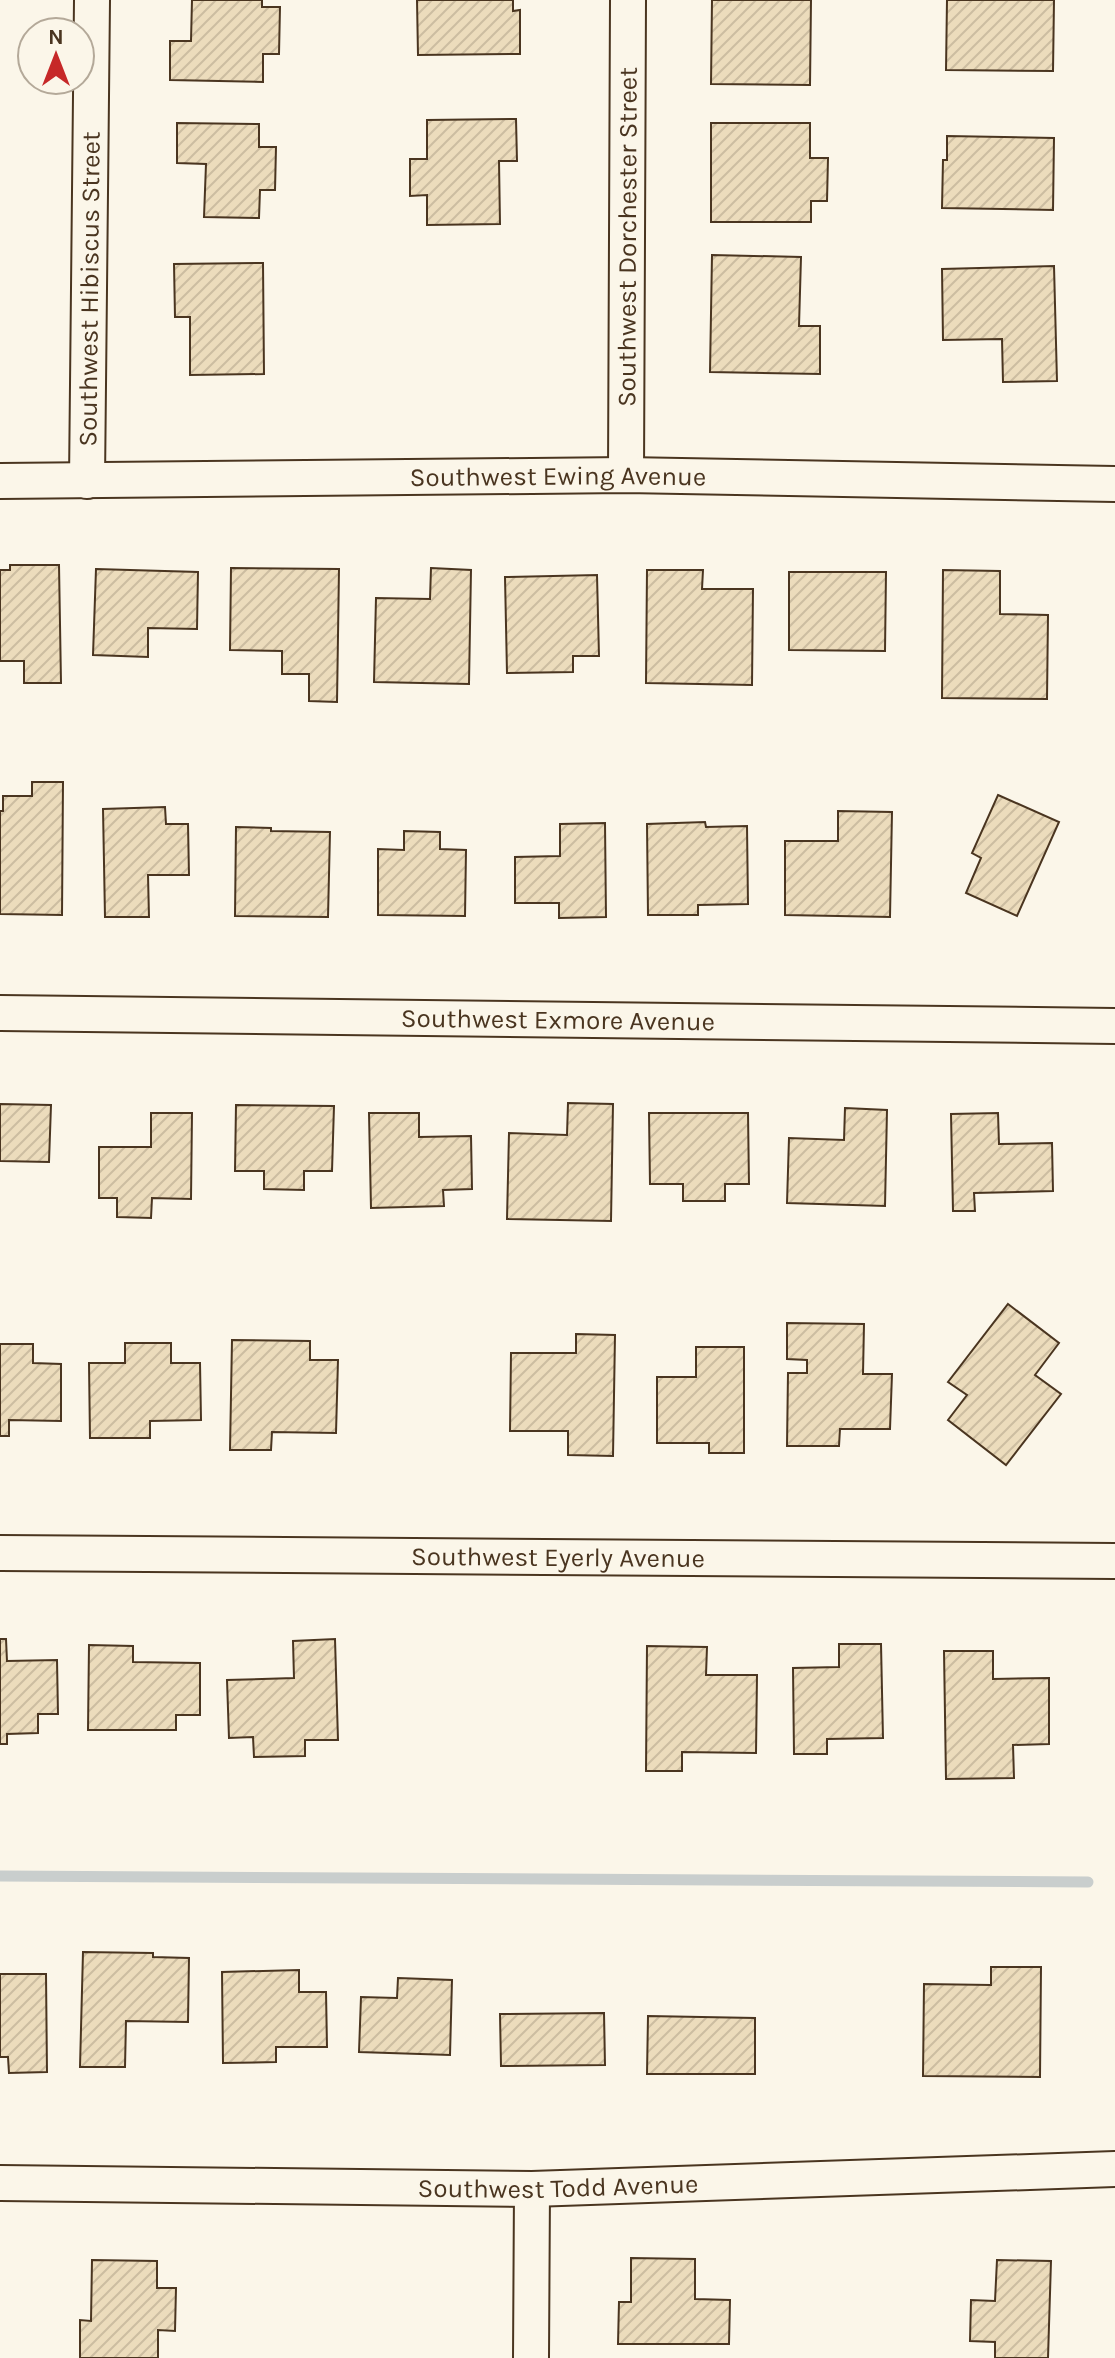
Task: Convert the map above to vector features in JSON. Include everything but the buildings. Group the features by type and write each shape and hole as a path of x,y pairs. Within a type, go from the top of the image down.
{"street":[{"name":"Southwest Hibiscus Street","path":"87,481 92,0"},
{"name":"Southwest Dorchester Street","path":"626,475 628,0"},
{"name":"Southwest Ewing Avenue","path":"0,481 626,475 1115,484"},
{"name":"Southwest Exmore Avenue","path":"0,1013 1115,1026"},
{"name":"Southwest Eyerly Avenue","path":"0,1553 1115,1561"},
{"name":"Southwest Todd Avenue","path":"0,2183 532,2189 1115,2169"},
{"path":"531,2358 532,2189"}],"waterway":[{"path":"0,1876 1088,1882"}]}
